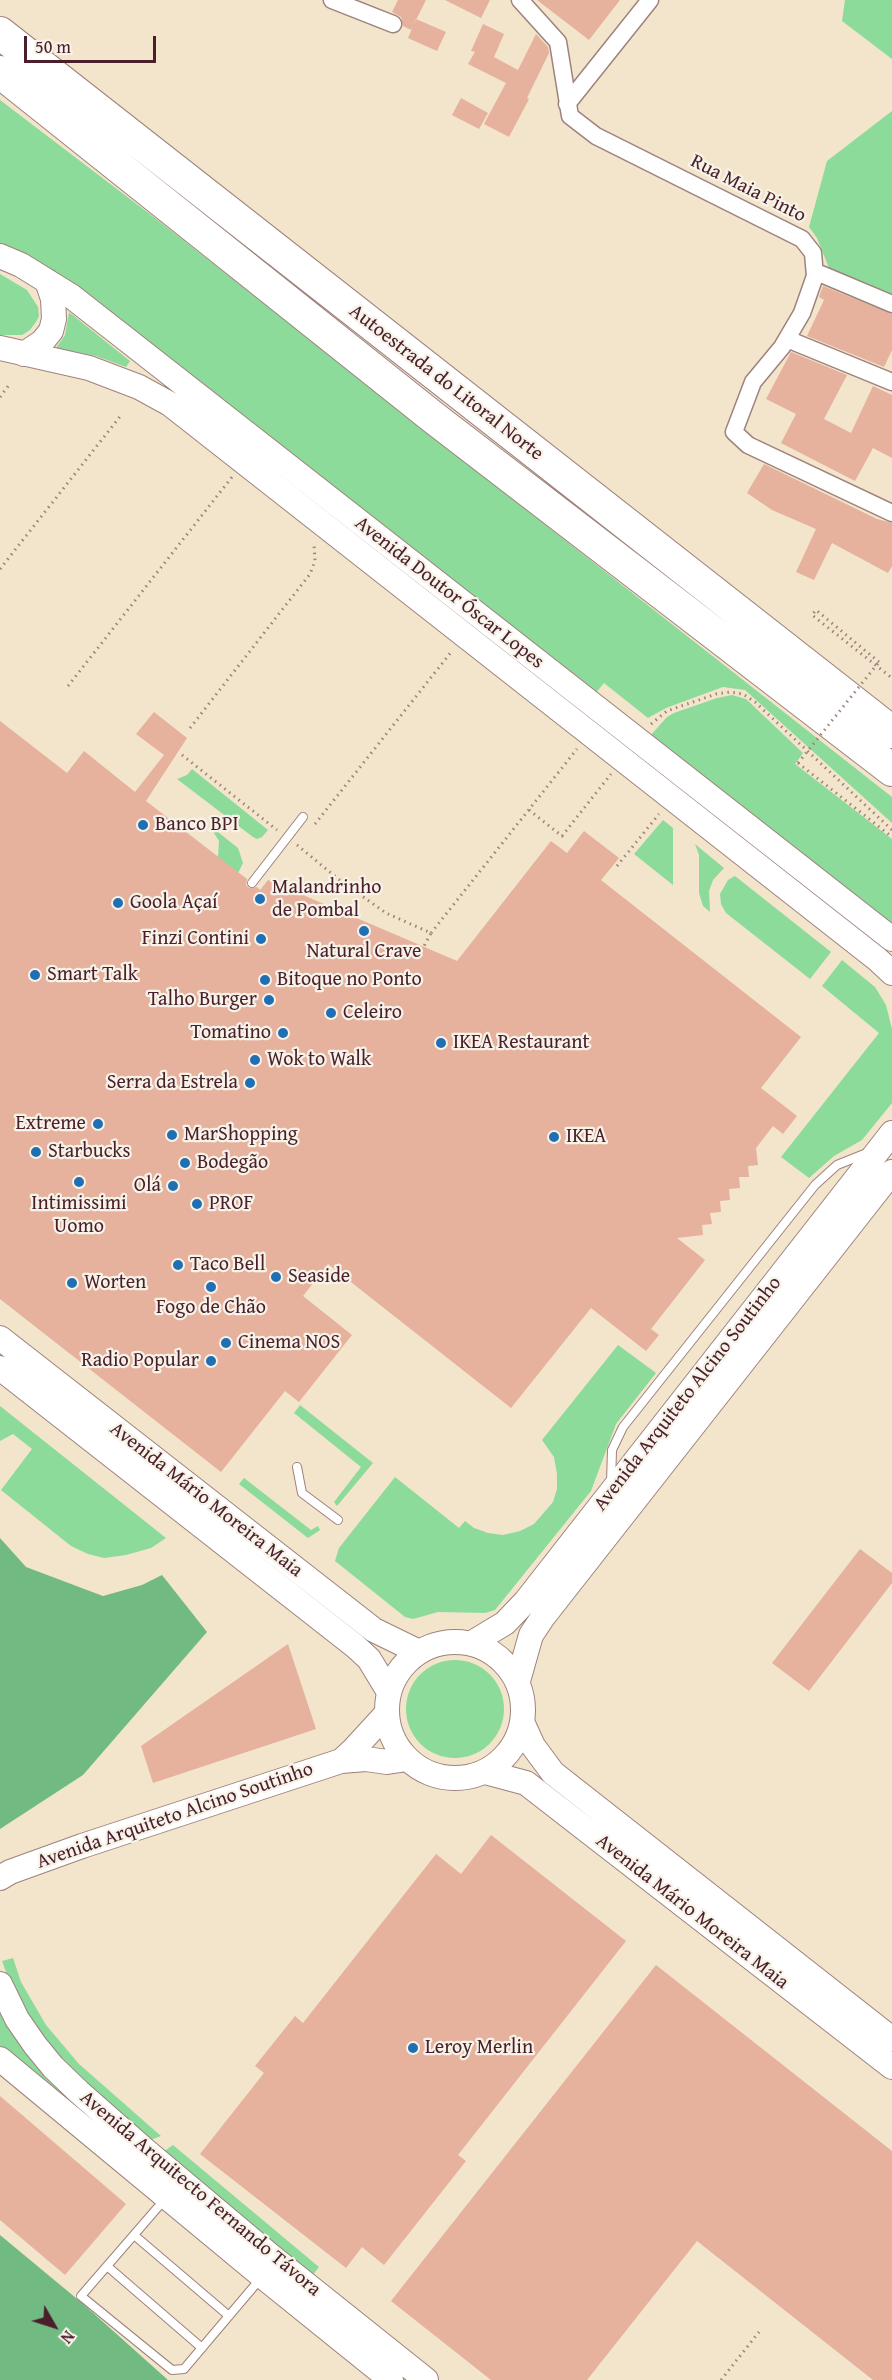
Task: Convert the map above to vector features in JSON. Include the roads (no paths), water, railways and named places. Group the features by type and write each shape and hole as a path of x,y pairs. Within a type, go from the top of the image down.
{"highway":[{"name":"Autoestrada do Litoral Norte","path":"0,33 892,732"},
{"name":"Autoestrada do Litoral Norte","path":"0,72 434,417 892,770"}],"main road":[{"name":"Avenida Doutor Óscar Lopes","path":"0,256 21,265 80,303 892,939"},
{"path":"24,354 42,342 51,331 54,319 47,281"},
{"name":"Avenida Doutor Óscar Lopes","path":"0,348 89,368 139,387 171,404 878,959 892,973"},
{"name":"Avenida Arquiteto Alcino Soutinho","path":"472,1643 505,1623 526,1601 887,1140"},
{"name":"Avenida Arquiteto Alcino Soutinho","path":"518,1682 531,1635 543,1617 892,1172"},
{"name":"Avenida Mário Moreira Maia","path":"0,1338 374,1630 418,1652"},
{"name":"Avenida Mário Moreira Maia","path":"0,1368 355,1646 369,1659 388,1702"},
{"path":"454,1641 472,1643 491,1651 507,1664 518,1682 523,1703 523,1724 518,1739 509,1753 485,1772 465,1778 445,1778 426,1772 407,1759 393,1738 388,1702 396,1676 405,1663 418,1652 454,1641"},
{"name":"Avenida Arquiteto Alcino Soutinho","path":"341,1761 353,1750 388,1702"},
{"name":"Avenida Mário Moreira Maia","path":"523,1724 542,1760 553,1773 892,2039"},
{"name":"Avenida Arquiteto Alcino Soutinho","path":"3,1874 341,1761 366,1759 387,1762 407,1759"},
{"name":"Avenida Mário Moreira Maia","path":"485,1772 526,1783 892,2067"},
{"name":"Avenida Arquitecto Fernando Távora","path":"0,1984 17,2019 35,2045 53,2067 79,2092 272,2257 426,2380"},
{"name":"Avenida Arquitecto Fernando Távora","path":"0,2059 262,2276 392,2380"}],"street":[{"path":"332,0 393,24"},
{"name":"Rua Maia Pinto","path":"520,0 558,42 570,116 596,136 802,239 813,253 815,276"},
{"path":"567,104 650,0"},
{"path":"892,304 821,274 815,276 802,313 787,339 753,382 734,432 748,445 892,513"},
{"path":"787,339 892,382"}],"lane":[{"path":"252,884 303,817"},
{"path":"297,1467 302,1493 338,1520"},
{"path":"167,2197 81,2296 172,2370 184,2369 262,2276"},
{"path":"134,2235 229,2316"},
{"path":"107,2266 202,2348"}],"place":[{"name":"Banco BPI","path":"143,825"},
{"name":"Malandrinho de Pombal","path":"260,899"},
{"name":"Goola Açaí","path":"118,903"},
{"name":"Natural Crave","path":"364,931"},
{"name":"Finzi Contini","path":"261,939"},
{"name":"Smart Talk","path":"35,975"},
{"name":"Bitoque no Ponto","path":"265,980"},
{"name":"Talho Burger","path":"269,1000"},
{"name":"Celeiro","path":"331,1013"},
{"name":"Tomatino","path":"283,1033"},
{"name":"IKEA Restaurant","path":"441,1043"},
{"name":"Wok to Walk","path":"255,1060"},
{"name":"Serra da Estrela","path":"250,1083"},
{"name":"Extreme","path":"98,1124"},
{"name":"MarShopping","path":"172,1135"},
{"name":"IKEA","path":"554,1137"},
{"name":"Starbucks","path":"36,1152"},
{"name":"Bodegão","path":"185,1163"},
{"name":"Intimissimi Uomo","path":"79,1182"},
{"name":"Olá","path":"173,1186"},
{"name":"PROF","path":"197,1204"},
{"name":"Taco Bell","path":"178,1265"},
{"name":"Seaside","path":"276,1277"},
{"name":"Worten","path":"72,1283"},
{"name":"Fogo de Chão","path":"211,1287"},
{"name":"Cinema NOS","path":"226,1343"},
{"name":"Radio Popular","path":"211,1361"},
{"name":"Leroy Merlin","path":"413,2048"}]}
